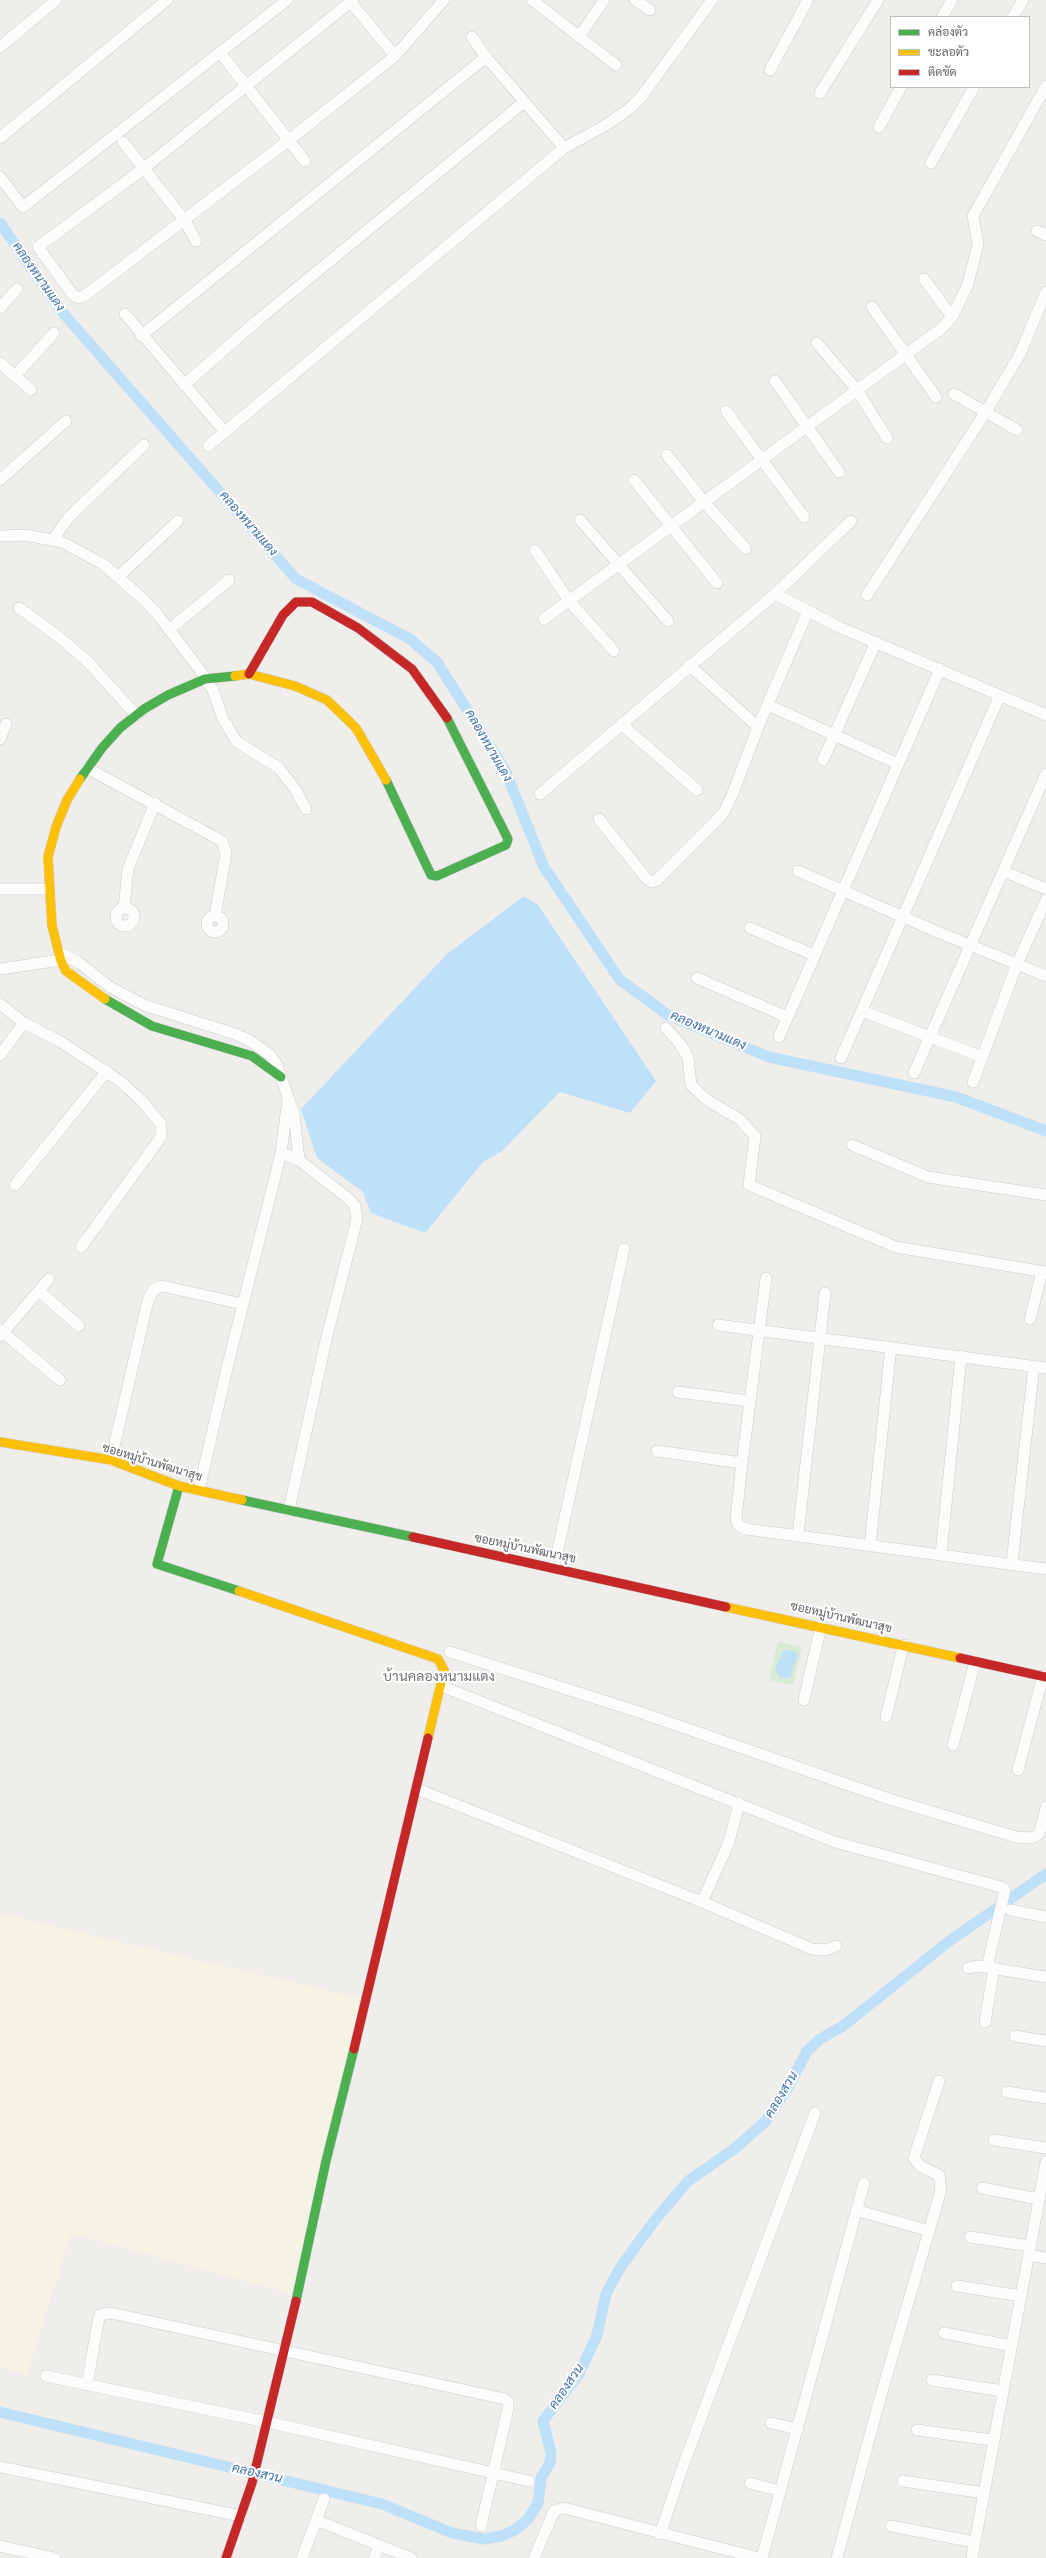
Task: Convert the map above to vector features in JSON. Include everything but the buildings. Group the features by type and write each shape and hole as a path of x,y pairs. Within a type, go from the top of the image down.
{"street":[{"path":"0,47 56,0"},
{"path":"0,138 167,0"},
{"path":"0,177 23,207 287,0"},
{"path":"395,56 351,1 143,169 38,247 73,295 79,298 84,296 185,221 395,56 444,0"},
{"path":"532,0 579,38 616,65"},
{"path":"579,38 604,0"},
{"path":"635,0 650,10"},
{"path":"208,446 224,431 564,148 606,125 642,96 712,0"},
{"path":"770,70 808,0"},
{"path":"820,93 878,0"},
{"path":"943,16 952,0"},
{"path":"1014,16 1023,0"},
{"path":"472,37 486,57 564,148"},
{"path":"141,336 486,57"},
{"path":"225,59 305,161"},
{"path":"544,619 942,328 952,317 968,284 978,244 973,216 1046,86"},
{"path":"879,127 900,88"},
{"path":"931,163 973,88"},
{"path":"184,386 258,320 524,102"},
{"path":"123,142 185,221 196,241"},
{"path":"924,278 952,317"},
{"path":"0,308 17,289"},
{"path":"867,595 985,413 1020,354 1046,292"},
{"path":"872,307 905,356 936,397"},
{"path":"124,314 141,336 224,431"},
{"path":"15,376 54,333"},
{"path":"817,343 857,390 887,438"},
{"path":"0,363 31,390"},
{"path":"775,381 839,472"},
{"path":"954,394 1017,430"},
{"path":"726,411 763,459 804,518"},
{"path":"0,480 66,421"},
{"path":"53,540 68,518 144,445"},
{"path":"667,455 704,502 746,549"},
{"path":"634,480 716,583"},
{"path":"580,520 668,621"},
{"path":"118,577 178,521"},
{"path":"540,794 689,665 775,594 851,521"},
{"path":"0,536 24,534 53,540 97,561 143,599 169,630 213,690 223,718 237,742 243,748 279,768 295,789 306,809"},
{"path":"535,550 569,600 614,651"},
{"path":"169,630 229,580"},
{"path":"775,594 839,627 1046,715"},
{"path":"249,674 283,615 296,602 312,602 358,628 412,668 452,726 497,815 507,842 437,876 431,875 377,762 352,724 327,700 295,686 249,674 205,679 168,695 136,715 102,748 66,800 56,827 48,857 48,889 52,926 66,971 121,1011 152,1026 252,1056 281,1077"},
{"path":"19,608 88,662 136,715"},
{"path":"599,819 649,881 657,880 724,812 758,727 808,611"},
{"path":"823,760 876,642"},
{"path":"689,665 758,727"},
{"path":"779,1037 940,669"},
{"path":"841,1058 1000,695"},
{"path":"768,705 898,764"},
{"path":"0,739 6,724"},
{"path":"621,724 697,790"},
{"path":"87,768 140,798 155,803 216,835 225,845 226,852 215,916"},
{"path":"914,1073 1046,774"},
{"path":"124,908 128,869 155,803"},
{"path":"798,871 971,946 1046,976"},
{"path":"1003,872 1046,889"},
{"path":"0,889 48,889"},
{"path":"973,1082 1017,964 1046,900"},
{"path":"750,928 814,955"},
{"path":"0,968 62,955 110,987 144,1006 249,1040 270,1055 277,1065 294,1114 299,1160"},
{"path":"696,978 787,1017"},
{"path":"0,1004 24,1023 107,1071 142,1101 161,1124 163,1130 161,1136 133,1178 81,1246"},
{"path":"862,1011 930,1039 982,1057"},
{"path":"0,1055 24,1023"},
{"path":"666,1028 680,1044 688,1057 691,1086 707,1100 739,1119 755,1136 750,1185 896,1247 1044,1271 1030,1319"},
{"path":"15,1185 107,1071"},
{"path":"199,1490 281,1152 288,1099"},
{"path":"852,1145 928,1177 1046,1195"},
{"path":"281,1152 299,1160 349,1199 355,1206 357,1219 326,1340 289,1510"},
{"path":"554,1567 624,1249"},
{"path":"766,1278 749,1401 736,1519 738,1525 746,1529 1012,1563 1046,1569"},
{"path":"49,1279 1,1333 60,1380"},
{"path":"110,1460 148,1300 154,1289 162,1286 243,1304"},
{"path":"39,1290 79,1326"},
{"path":"798,1535 825,1293"},
{"path":"718,1325 758,1329 1046,1368"},
{"path":"870,1546 891,1347"},
{"path":"941,1554 961,1356"},
{"path":"1012,1563 1034,1366"},
{"path":"678,1392 749,1401"},
{"name":"ซอยหมู่บ้านพัฒนาสุข","path":"0,1442 110,1460 180,1486 554,1567 821,1627"},
{"path":"657,1451 742,1463"},
{"path":"180,1486 157,1564 433,1656 438,1659 444,1670 417,1789 326,2160 258,2459 252,2483 226,2558"},
{"path":"804,1700 821,1627 974,1662 1044,1676 1018,1770"},
{"path":"886,1717 904,1646"},
{"path":"450,1652 639,1712 889,1799 1016,1837 1031,1838 1040,1832 1046,1807"},
{"path":"953,1745 974,1662"},
{"path":"441,1686 835,1842 999,1886 1005,1890 997,1923 990,1968 985,2022"},
{"path":"417,1789 702,1902 812,1949 826,1950 836,1946"},
{"path":"702,1902 729,1842 739,1803"},
{"path":"1010,1910 1046,1917"},
{"path":"968,1968 975,1966 1046,1977"},
{"path":"1015,2036 1046,2041"},
{"path":"837,2558 879,2402 930,2231 942,2183 939,2175 917,2164 914,2154 939,2081"},
{"path":"1007,2092 1046,2098"},
{"path":"660,2534 691,2444 815,2113"},
{"path":"994,2140 1046,2148"},
{"path":"972,2558 992,2440 1012,2346 1046,2162"},
{"path":"534,2558 551,2516 558,2508 761,2558 781,2491 864,2183"},
{"path":"982,2188 1040,2199"},
{"path":"856,2210 930,2231"},
{"path":"970,2237 1029,2251 1046,2258"},
{"path":"957,2286 1021,2296"},
{"path":"87,2385 98,2322 100,2315 105,2313 284,2350 505,2399 508,2402 508,2409 481,2526"},
{"path":"944,2333 1012,2346"},
{"path":"46,2376 267,2422 529,2481"},
{"path":"932,2380 1003,2391"},
{"path":"771,2423 798,2429"},
{"path":"917,2430 992,2440"},
{"path":"0,2467 241,2516"},
{"path":"903,2480 984,2493"},
{"path":"750,2483 781,2491"},
{"path":"302,2558 324,2499"},
{"path":"316,2520 411,2558"},
{"path":"891,2526 974,2542"},
{"path":"0,2546 55,2558"},
{"path":"374,2558 379,2546"}],"shaded area":[{"path":"0,1914 367,2000 297,2295 71,2233 27,2374 0,2367"}],"green space":[{"path":"778,1641 802,1647 793,1685 769,1680"}],"water":[{"path":"524,896 538,905 656,1081 630,1113 560,1092 502,1151 483,1162 425,1233 371,1213 363,1192 317,1158 301,1109 447,954"},
{"path":"788,1650 796,1652 798,1658 793,1665 792,1675 787,1679 780,1677 775,1670 783,1651"}],"waterway":[{"name":"คลองหนามแดง","path":"0,223 63,313 296,579 410,639 437,662 505,770 544,867 620,980 668,1015 769,1057 956,1097 1046,1131"},
{"name":"คลองสวน","path":"0,2412 382,2504 452,2533 484,2539 502,2536 515,2530 528,2519 538,2503 541,2478 550,2463 551,2453 543,2421 579,2374 597,2335 606,2294 620,2268 655,2220 688,2181 734,2149 766,2121 789,2086 807,2051 820,2039 843,2026 948,1942 1046,1874"}],"traffic: fast":[{"path":"80,779 102,748 120,728 144,709 168,695 205,679 235,676"},
{"path":"386,780 431,875 437,876 506,845 508,839 447,718"},
{"path":"105,999 152,1026 252,1056 281,1077"},
{"path":"179,1486 157,1564 239,1591"},
{"path":"242,1500 413,1537"},
{"path":"296,2301 326,2161 354,2049"}],"traffic: slow":[{"path":"235,676 249,674 295,686 327,700 356,728 386,780"},
{"path":"80,779 67,800 56,827 48,857 52,926 61,961 66,971 105,999"},
{"path":"0,1442 111,1460 179,1486 242,1500"},
{"path":"239,1591 438,1659 444,1670 428,1738"},
{"path":"726,1607 960,1658"}],"traffic: jam":[{"path":"249,674 283,615 296,602 312,602 358,628 412,669 447,718"},
{"path":"413,1537 726,1607"},
{"path":"960,1658 1046,1677"},
{"path":"354,2049 428,1738"},
{"path":"226,2558 252,2483 296,2301"}],"district":[{"name":"บ้านคลองหนามแดง","path":"439,1677"}]}
